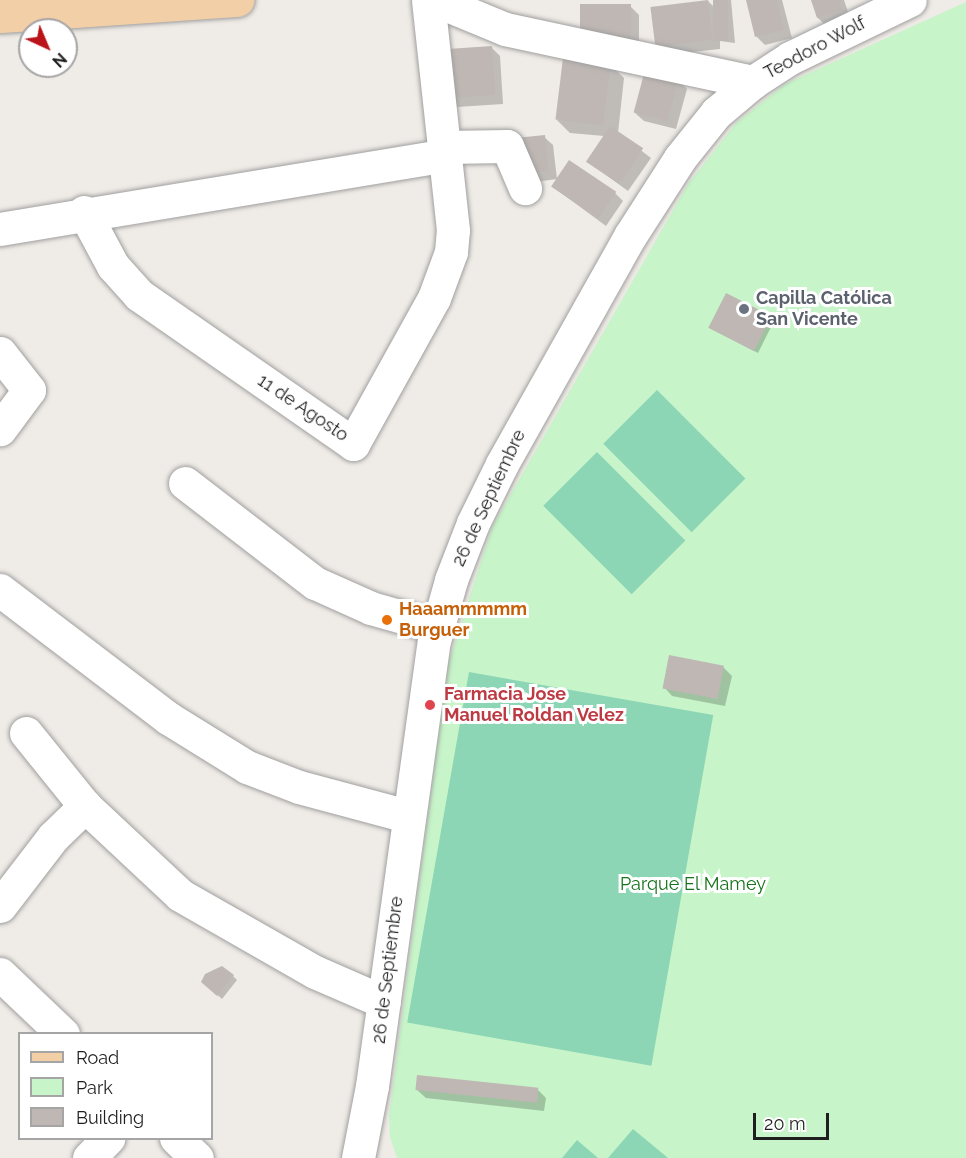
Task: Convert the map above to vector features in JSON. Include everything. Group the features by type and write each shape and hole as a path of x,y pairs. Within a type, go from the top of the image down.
{"main road":[{"path":"0,16 235,0"}],"street":[{"name":"11 de Agosto","path":"84,212 113,266 139,295 353,444 445,272 453,230 428,0"},
{"path":"435,0 505,29 753,82"},
{"name":"Teodoro Wolf","path":"753,82 790,58 910,0"},
{"name":"26 de Septiembre","path":"358,1158 384,1002 407,816 438,627 451,580 473,523 595,295 680,158 716,113 753,82"},
{"path":"0,229 84,212 445,151 507,146 525,188"},
{"path":"0,353 28,390 0,429"},
{"path":"185,483 315,583 371,608 438,627"},
{"path":"0,590 168,718 248,766 299,787 407,816"},
{"path":"26,734 85,806 180,895 315,972 384,1002"},
{"path":"0,906 53,837 85,806"},
{"path":"0,975 61,1032"},
{"path":"89,1158 106,1140"},
{"path":"178,1140 196,1158"}],"green space":[{"name":"Parque El Mamey","path":"966,2 966,1158 397,1158 390,1137 389,1116 447,667 492,527 688,184 736,123 785,84"},
{"path":"657,390 745,478 692,532 603,444"},
{"path":"597,452 685,540 632,594 543,506"},
{"path":"469,672 713,715 651,1066 407,1023"},
{"path":"633,1129 668,1158 608,1158"},
{"path":"577,1140 598,1158 562,1158"}],"building":[{"path":"708,0 713,40 655,47 650,7"},
{"path":"713,0 728,0 728,41 713,41"},
{"path":"746,0 777,0 784,30 755,37"},
{"path":"811,0 839,0 842,10 817,18"},
{"path":"580,4 631,4 631,40 580,40"},
{"path":"492,46 495,95 448,98 444,49"},
{"path":"563,58 611,64 603,125 555,120"},
{"path":"645,70 679,79 667,122 634,113"},
{"path":"610,126 643,148 619,184 586,162"},
{"path":"545,135 549,171 524,173 520,138"},
{"path":"569,160 616,192 598,218 551,187"},
{"path":"726,293 771,316 754,351 708,328"},
{"path":"669,655 724,666 717,699 663,688"},
{"path":"222,966 234,975 217,996 201,982 205,974"},
{"path":"417,1075 538,1088 537,1103 415,1090"}],"place":[{"name":"Capilla Católica San Vicente","path":"744,309"},
{"name":"Haaammmmm Burguer","path":"387,620"},
{"name":"Farmacia Jose Manuel Roldan Velez","path":"430,705"}]}
